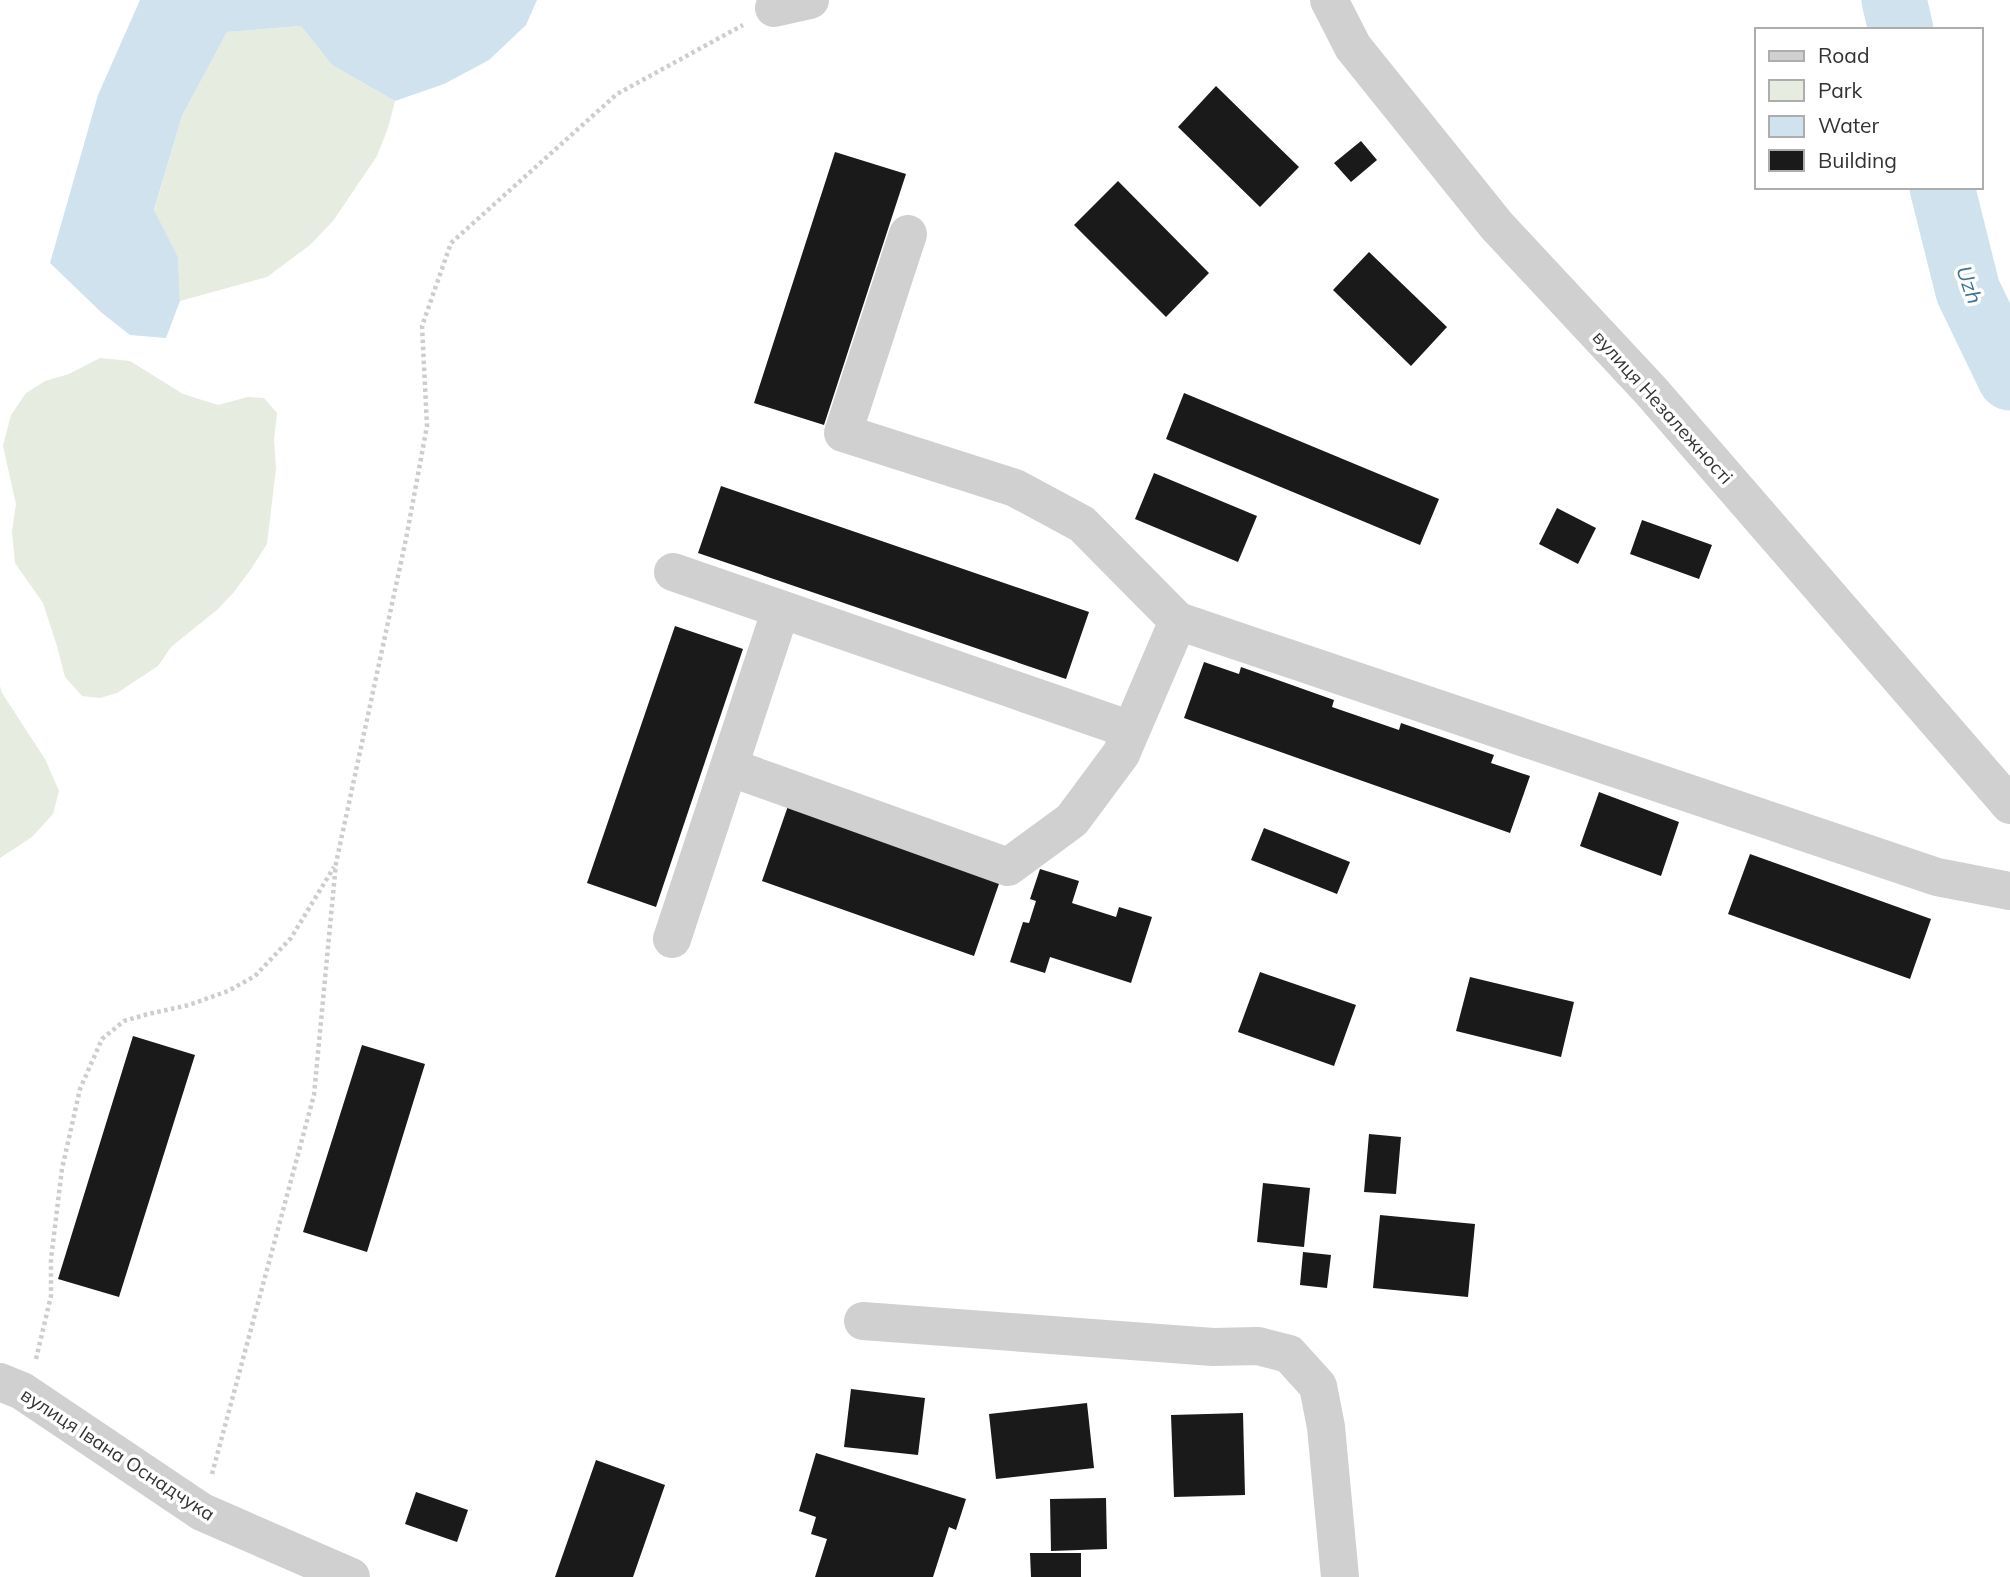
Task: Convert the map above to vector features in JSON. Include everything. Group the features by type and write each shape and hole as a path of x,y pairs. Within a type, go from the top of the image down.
{"street":[{"name":"вулиця Незалежності","path":"1329,0 1353,47 1497,226 1651,391 2010,805"},
{"path":"908,234 843,433 1015,488 1082,524 1178,621 1937,877 2010,891"},
{"path":"673,572 1131,730"},
{"path":"672,939 780,609"},
{"path":"729,767 1008,867 1072,820 1121,754 1178,621"},
{"path":"863,1321 1213,1347 1258,1346 1289,1354 1318,1386 1326,1427 1340,1577"},
{"name":"вулиця Івана Оснадчука","path":"11,1387 202,1512 351,1577"}],"path":[{"path":"202,1512 314,1095 336,863 406,539 426,426 422,326 451,243 617,94 792,4"},
{"path":"11,1387 37,1355 51,1296 51,1259 62,1169 80,1089 102,1039 124,1021 189,1005 228,991 255,976 291,938 336,863"}],"green space":[{"path":"301,26 332,65 395,101 377,156 333,221 310,245 267,277 180,301 178,257 154,211 182,116 227,32"},
{"path":"100,358 130,361 183,394 218,405 248,397 264,398 277,413 274,440 276,468 267,544 234,592 218,609 171,647 158,666 117,693 100,698 82,696 65,677 43,603 15,563 12,531 16,504 3,446 11,415 26,393 45,381 69,374"},
{"path":"0,686 45,759 59,791 53,814 32,837 0,858"}],"water":[{"path":"140,0 537,0 526,25 489,60 444,84 395,101 332,65 301,26 227,32 182,116 154,210 178,257 180,301 166,338 130,335 102,313 50,263 98,95"}],"building":[{"path":"1216,86 1299,167 1260,207 1178,127"},
{"path":"1361,141 1377,160 1351,182 1334,163"},
{"path":"835,152 906,174 824,425 754,403"},
{"path":"1118,181 1209,273 1166,317 1074,225"},
{"path":"1369,252 1447,327 1411,366 1333,290"},
{"path":"1184,393 1439,499 1420,545 1166,439"},
{"path":"1154,473 1257,516 1238,562 1135,519"},
{"path":"721,486 1089,612 1066,679 698,553"},
{"path":"1557,508 1596,528 1578,564 1539,544"},
{"path":"1642,520 1712,545 1699,579 1630,554"},
{"path":"675,626 743,649 656,907 587,883"},
{"path":"1204,662 1239,674 1241,667 1334,700 1332,707 1399,730 1401,723 1494,755 1491,763 1530,776 1510,833 1184,718"},
{"path":"1599,792 1679,822 1661,876 1580,846"},
{"path":"789,803 1001,878 974,956 762,881"},
{"path":"1264,828 1350,862 1337,894 1251,860"},
{"path":"1750,854 1931,919 1910,979 1728,914"},
{"path":"1040,869 1079,881 1072,903 1116,917 1119,907 1152,917 1131,983 1050,957 1045,973 1010,962 1023,922 1029,923 1036,901 1030,899"},
{"path":"1260,972 1356,1005 1334,1066 1238,1032"},
{"path":"1470,977 1574,1002 1561,1057 1456,1031"},
{"path":"133,1036 195,1055 119,1297 58,1279"},
{"path":"362,1045 425,1064 367,1252 303,1232"},
{"path":"1369,1134 1401,1137 1396,1194 1364,1192"},
{"path":"1263,1183 1310,1188 1304,1247 1257,1242"},
{"path":"1380,1215 1475,1224 1468,1297 1373,1288"},
{"path":"1303,1252 1331,1255 1327,1288 1300,1285"},
{"path":"851,1389 925,1398 918,1455 844,1447"},
{"path":"1087,1403 1094,1468 996,1479 989,1414"},
{"path":"1243,1413 1245,1495 1174,1497 1171,1415"},
{"path":"816,1453 966,1499 956,1530 949,1527 933,1577 815,1577 827,1539 811,1534 816,1517 799,1511"},
{"path":"596,1460 665,1485 633,1577 555,1577"},
{"path":"416,1492 468,1510 457,1542 405,1524"},
{"path":"1106,1498 1107,1549 1051,1551 1050,1499"},
{"path":"1030,1553 1081,1553 1081,1577 1031,1577"}],"waterway":[{"name":"Uzh","path":"1894,0 1901,28"},
{"name":"Uzh","path":"1942,189 1968,291 2010,378"}]}
